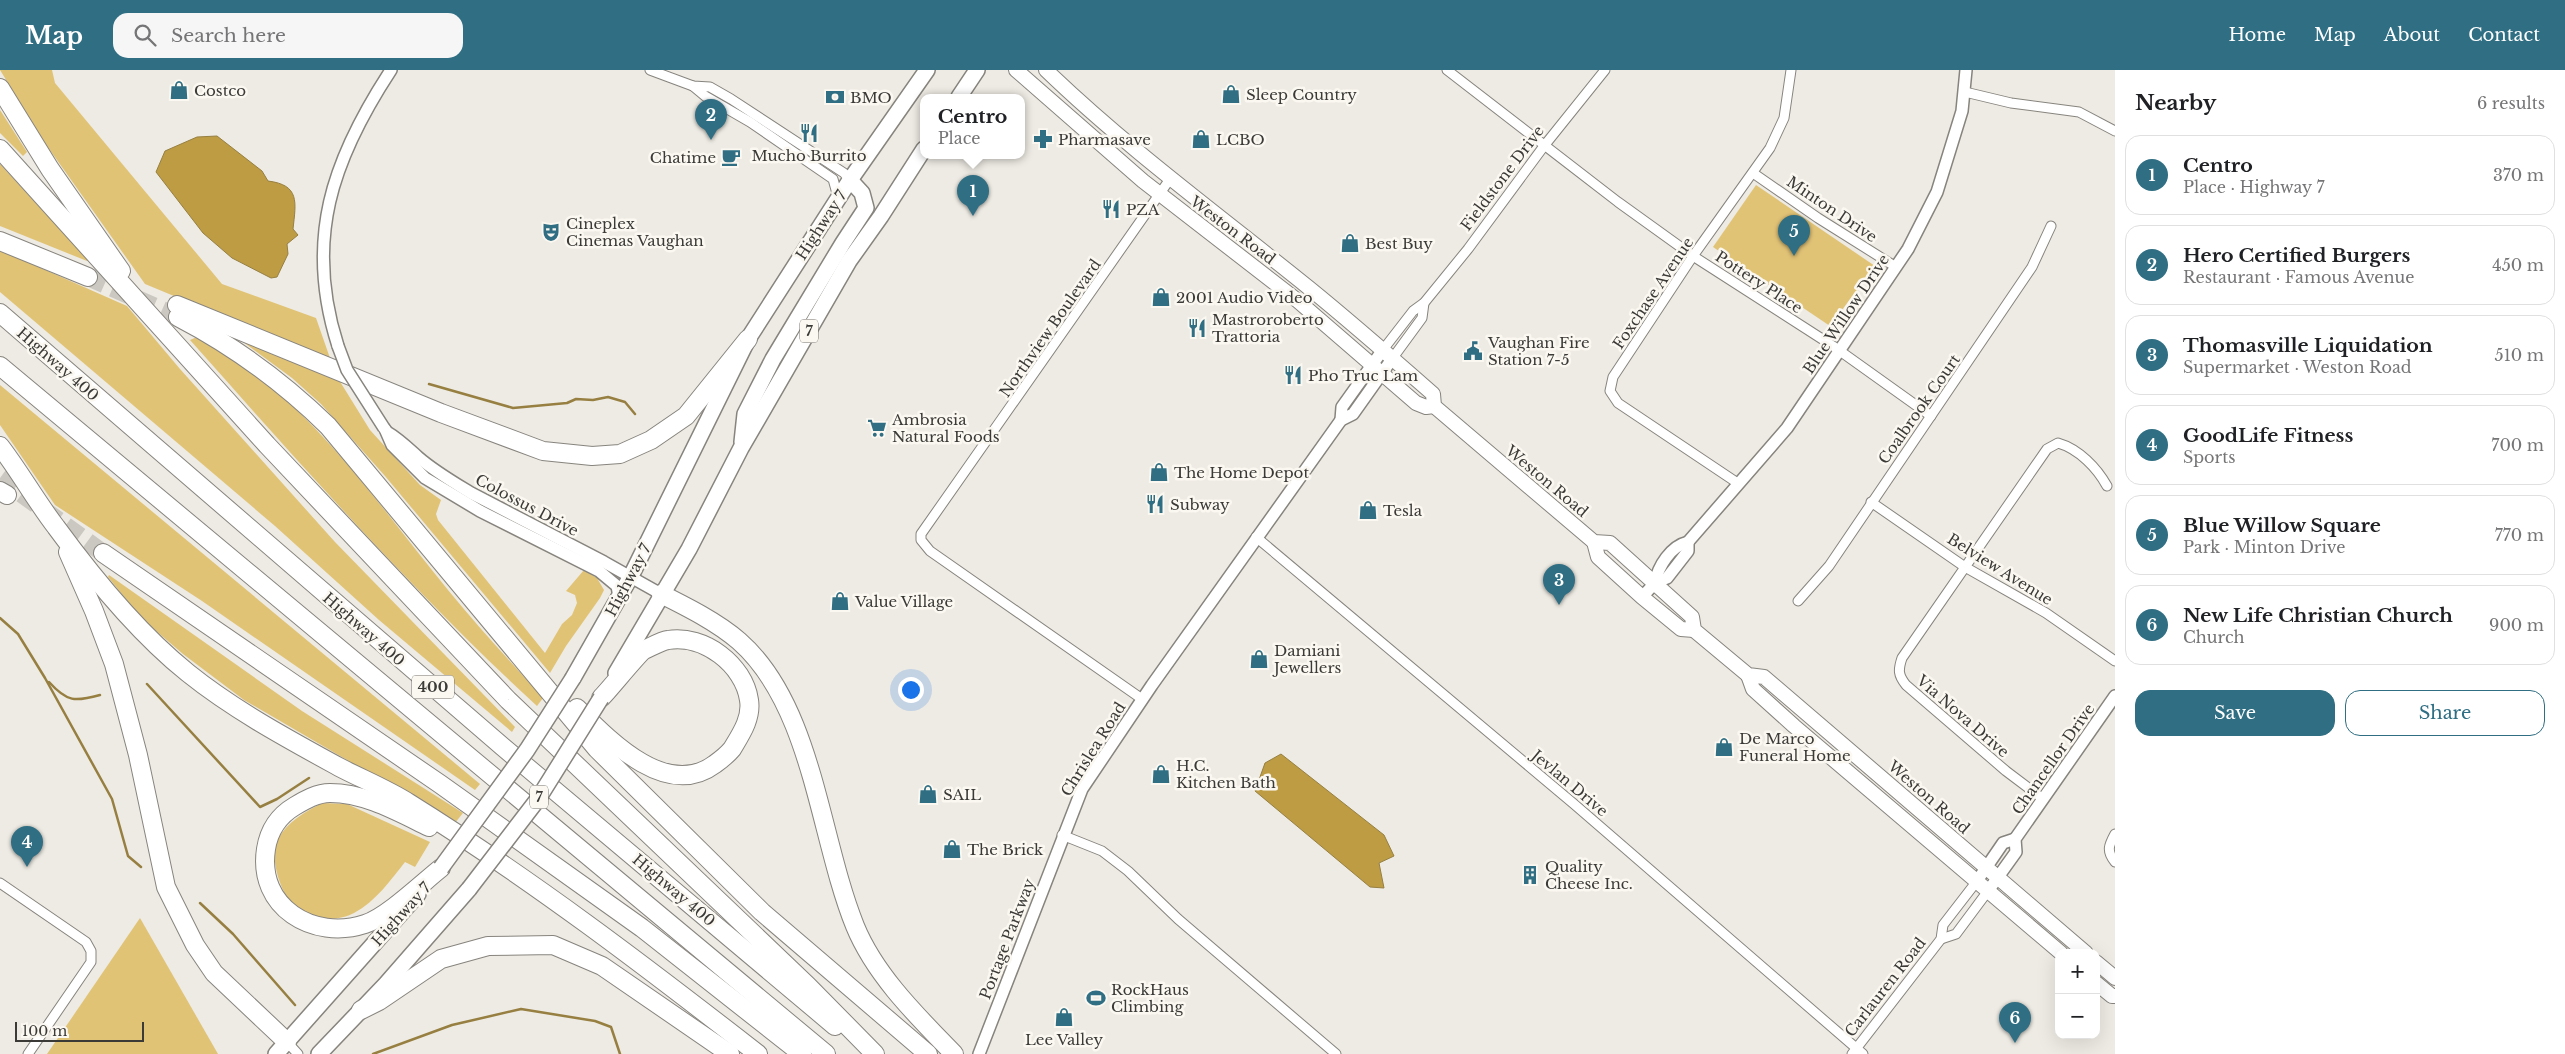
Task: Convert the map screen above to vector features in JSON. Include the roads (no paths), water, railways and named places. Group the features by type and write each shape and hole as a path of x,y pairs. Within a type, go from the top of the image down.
{"highway":[{"path":"0,88 50,170 165,331"},
{"path":"0,149 267,445 508,700 808,986 873,1054"},
{"path":"0,241 88,277"},
{"path":"748,339 686,416 651,440 620,454 592,456 543,451 178,311 252,361 279,382 328,426 529,669 597,748 762,912 928,1054"},
{"name":"Highway 400","path":"0,313 503,748 800,998 873,1054"},
{"name":"Highway 400","path":"0,366 826,1054"},
{"path":"0,446 55,527 138,627 188,673 236,707 339,766 406,801 490,855 646,967 758,1054"},
{"path":"55,527 85,589 114,664 138,755 166,887 195,944 214,973 287,1050"},
{"path":"103,553 440,784 642,928 802,1054"},
{"path":"661,594 720,626 740,641 766,670 786,702 803,747 838,879 856,928 895,990 954,1054"},
{"path":"529,669 545,677 602,733 646,766 675,776 707,770 728,754 743,732 748,715 749,700 740,674 719,653 694,641 668,640 642,651 601,698"},
{"path":"441,868 402,901 366,924 328,929 303,922 288,913 275,898 266,876 265,858 268,837 276,822 288,810 306,799 328,793 356,796 391,808 440,833 472,853 490,855"},
{"path":"361,1010 379,1001 441,959 488,946 553,945 602,966 730,1054"}],"main road":[{"name":"Highway 7","path":"287,1050 441,868 527,750 573,678 631,576 748,339 838,198 927,70"},
{"path":"961,94 977,70"},
{"name":"Weston Road","path":"1016,70 1085,132 1160,194 1291,296 1416,403 1426,407 1434,406"},
{"name":"Weston Road","path":"1046,70 1170,178 1310,288 1433,394 1434,406 1594,542 1610,544 1692,617 1694,630"},
{"name":"7","path":"319,1054 332,1047 361,1010 469,889 538,799 601,698 689,549 741,448 849,260 882,216 920,155"},
{"path":"741,448 746,414 773,359 866,208 862,193 850,180"},
{"name":"Weston Road","path":"1594,542 1598,557 1681,630 1694,630 1748,675 1764,677 2081,949"},
{"name":"Weston Road","path":"1748,675 1752,689 2056,949"},
{"path":"2100,965 2115,978"},
{"path":"2100,986 2112,996 2115,996"}],"street":[{"name":"Colossus Drive","path":"391,70 350,140 332,185 328,209 322,263 325,296 338,346 347,370 386,430 400,439 419,457 451,481 602,567 631,576 661,594"},
{"path":"650,70 693,86 710,88 731,99 844,173 850,180"},
{"name":"Pottery Place","path":"1447,70 1544,146 1694,256 1839,351 1931,416"},
{"name":"Fieldstone Drive","path":"1377,370 1413,311 1424,304 1468,249 1544,146 1605,70"},
{"name":"Foxchase Avenue","path":"1739,484 1618,403 1610,391 1613,377 1694,256 1770,148 1784,118 1791,70"},
{"name":"Blue Willow Drive","path":"1642,597 1655,583 1667,578 1688,551 1688,542 1787,428 1896,267 1937,192 1962,111 1966,70"},
{"path":"693,86 705,96 750,122 833,179 837,188 838,198"},
{"path":"1965,92 2011,102 2079,112 2115,131"},
{"name":"Minton Drive","path":"1753,173 1818,218 1896,267"},
{"name":"Northview Boulevard","path":"1142,699 930,551 921,540 921,534 1170,178"},
{"name":"Coalbrook Court","path":"1798,601 1829,566 2032,267 2051,226"},
{"name":"Fieldstone Drive","path":"1387,355 1422,318 1424,304"},
{"name":"Chrislea Road","path":"1062,835 1082,789 1142,699 1341,420 1342,407 1377,370"},
{"path":"1965,567 2041,457 2055,444 2063,444 2085,459 2100,474 2107,486"},
{"name":"Belview Avenue","path":"1871,502 1965,567 2046,613 2115,661"},
{"name":"Jevlan Drive","path":"1256,537 1574,804 1857,1052"},
{"name":"Colossus Drive","path":"602,567 617,586 619,597"},
{"name":"Via Nova Drive","path":"1965,567 1902,658 1898,673 1906,685 2006,772 2043,799"},
{"name":"Chancellor Drive","path":"1986,867 2003,843 2015,839 2115,696"},
{"path":"2115,834 2108,847 2109,854 2115,862"},
{"path":"1062,835 1102,851 1128,871 1178,919 1336,1054"},
{"name":"Portage Parkway","path":"979,1054 1062,835"},
{"name":"Chancellor Drive","path":"1997,877 2016,852 2015,839"},
{"name":"Carlauren Road","path":"1857,1052 1941,939 1943,925 1986,867"},
{"name":"Carlauren Road","path":"1941,939 1956,934 1997,877"},
{"path":"0,883 86,942 91,950 90,962 28,1054"}],"waterway":[{"path":"429,384 513,408 567,403 576,399 593,400 608,397 625,402 635,414"},
{"path":"0,618 18,634 45,678 112,799 128,856 141,867"},
{"path":"49,682 55,689 72,699 84,699 100,695"},
{"path":"147,684 260,807 277,799 309,778"},
{"path":"200,903 233,934 295,1005"},
{"path":"373,1054 452,1025 521,1009 595,1021 611,1027 620,1054"}],"tunnel":[{"path":"88,277 178,317"},
{"path":"0,478 103,553"}],"place":[{"name":"Costco","path":"179,90"},
{"name":"Sleep Country","path":"1231,94"},
{"name":"BMO","path":"835,97"},
{"name":"Mucho Burrito","path":"809,133"},
{"name":"Pharmasave","path":"1043,139"},
{"name":"LCBO","path":"1201,139"},
{"name":"Hero Certified Burgers","path":"711,140"},
{"name":"Chatime","path":"731,157"},
{"name":"PZA","path":"1111,209"},
{"name":"Centro","path":"973,216"},
{"name":"Cineplex Cinemas Vaughan","path":"551,232"},
{"name":"Best Buy","path":"1350,243"},
{"name":"Blue Willow Square","path":"1794,256"},
{"name":"2001 Audio Video","path":"1161,297"},
{"name":"Mastroroberto Trattoria","path":"1197,328"},
{"name":"Vaughan Fire Station 7-5","path":"1473,351"},
{"name":"Pho Truc Lam","path":"1293,375"},
{"name":"Ambrosia Natural Foods","path":"877,428"},
{"name":"The Home Depot","path":"1159,472"},
{"name":"Subway","path":"1155,504"},
{"name":"Tesla","path":"1368,510"},
{"name":"Value Village","path":"840,601"},
{"name":"Thomasville Liquidation","path":"1559,605"},
{"name":"Damiani Jewellers","path":"1259,659"},
{"name":"De Marco Funeral Home","path":"1724,747"},
{"name":"H.C. Kitchen Bath","path":"1161,774"},
{"name":"SAIL","path":"928,794"},
{"name":"The Brick","path":"952,849"},
{"name":"GoodLife Fitness","path":"27,867"},
{"name":"Quality Cheese Inc.","path":"1530,875"},
{"name":"RockHaus Climbing","path":"1096,998"},
{"name":"Lee Valley","path":"1064,1017"},
{"name":"New Life Christian Church","path":"2015,1043"}]}
